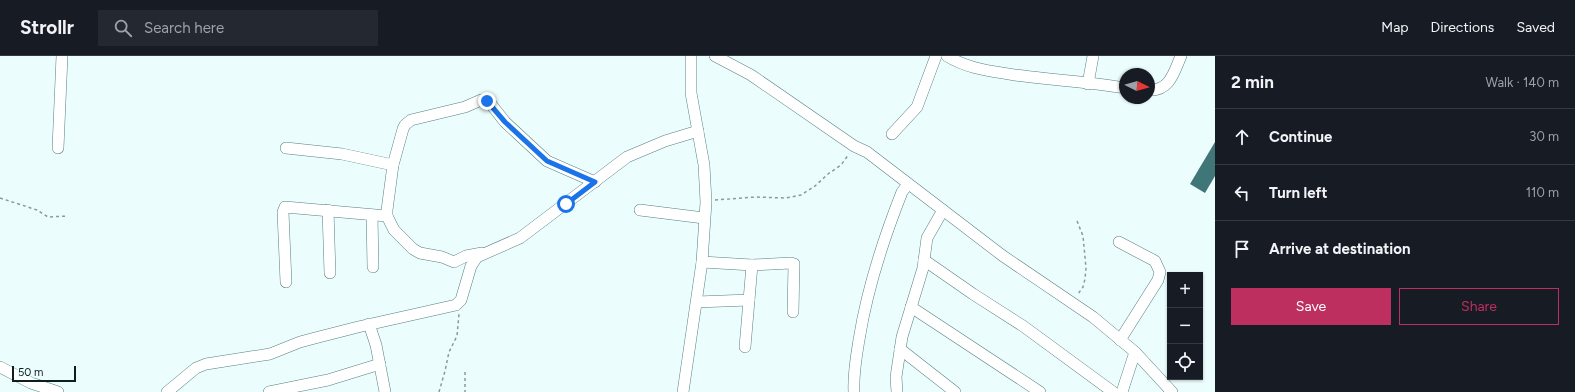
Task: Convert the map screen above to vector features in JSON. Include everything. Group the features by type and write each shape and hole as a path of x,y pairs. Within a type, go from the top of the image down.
{"street":[{"path":"58,148 62,56"},
{"path":"682,392 697,302 702,262 706,202 704,165 691,93 691,56"},
{"path":"715,56 751,75 854,146 867,152 1003,256 1093,317 1135,352 1172,392"},
{"path":"892,134 917,107 936,56"},
{"path":"947,56 984,71 1119,87"},
{"path":"1088,84 1093,56"},
{"path":"1155,89 1161,88 1168,84 1181,56"},
{"path":"595,182 547,161 505,122 490,103 485,100 481,100 465,107 408,122 403,128 393,165 386,210 390,223 402,240 413,249 420,253 442,257 454,262 466,256 484,253 501,247 520,238 595,182 627,157 637,152 698,131"},
{"path":"286,148 342,154 393,165"},
{"path":"854,392 854,368 861,323 875,268 902,192 908,184"},
{"path":"286,282 283,212 285,207 387,216"},
{"path":"328,210 330,273"},
{"path":"640,210 704,218"},
{"path":"897,392 896,377 902,337 924,260 927,238 943,210"},
{"path":"372,215 373,267"},
{"path":"1119,242 1155,261 1160,272 1158,280 1120,340"},
{"path":"167,392 196,368 206,364 270,354 300,342 369,324 453,306 460,302 474,260 484,253"},
{"path":"924,260 1023,326 1113,392"},
{"path":"702,262 752,265 766,263 794,264 793,312"},
{"path":"745,347 752,265"},
{"path":"697,302 749,300"},
{"path":"911,307 1040,392"},
{"path":"369,324 380,364 385,392"},
{"path":"900,349 955,392"},
{"path":"1122,392 1135,352"},
{"path":"269,392 328,380 380,364"},
{"path":"0,367 31,383 51,391"}],"path":[{"path":"706,202 720,199 742,199 756,197 786,198 801,195 841,165 854,146"},
{"path":"0,198 37,210 48,218 68,216"},
{"path":"1072,302 1083,287 1085,279 1083,236 1077,221"},
{"path":"439,392 449,352 458,336 460,302"},
{"path":"465,372 465,392"}],"building":[{"path":"1215,142 1215,176 1205,193 1190,184"}],"route":[{"path":"487,101 505,122 547,161 595,182 566,204"}]}
